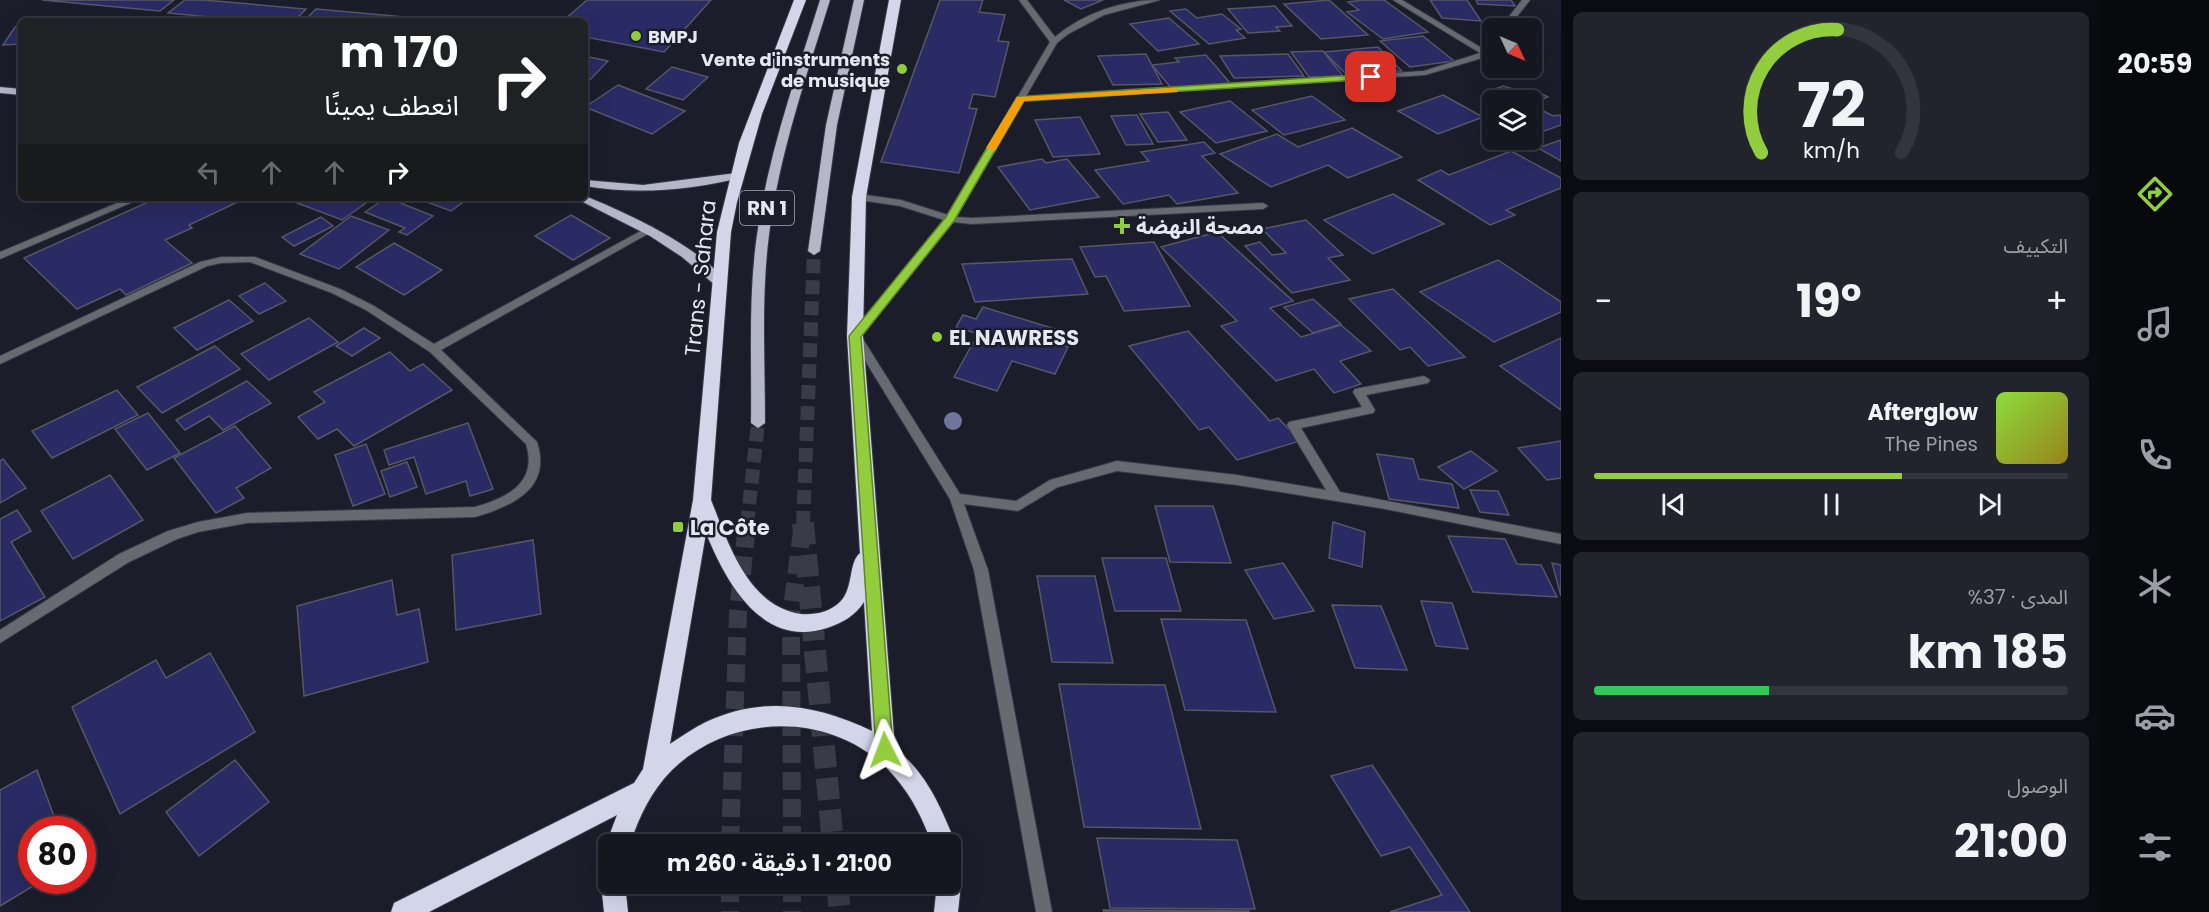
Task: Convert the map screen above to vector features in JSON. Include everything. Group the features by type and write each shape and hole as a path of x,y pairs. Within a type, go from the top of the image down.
{"highway":[{"name":"Trans - Sahara","path":"648,782 702,500 724,232 731,191 762,95 800,0"},
{"path":"885,750 878,634 868,544 855,336 859,196 895,0"},
{"path":"702,500 723,551 754,600 772,616 801,623 823,622 840,614 856,598 868,544"},
{"path":"621,834 626,819 648,782 675,753 699,737 725,725 752,717 780,715 808,717 835,724 861,735 885,750 907,771 925,796 941,834"},
{"path":"403,912 648,782"},
{"path":"614,894 616,912"},
{"path":"946,912 948,894"}],"main road":[{"name":"RN 1","path":"758,423 760,294 770,190 825,0"},
{"name":"RN 1","path":"814,251 819,193 842,68 860,0"},
{"path":"0,90 18,92"},
{"path":"588,184 616,189 640,190 736,176"},
{"path":"588,201 650,229 685,252 720,282"}],"street":[{"path":"1023,0 1054,42"},
{"path":"1044,912 981,570 956,498 855,336 950,219 1054,42 1068,29 1086,18 1107,10 1156,0"},
{"path":"1398,0 1482,52"},
{"path":"1512,18 1526,0"},
{"path":"1021,99 1425,73 1482,55"},
{"path":"859,196 901,203 950,219 980,221 1263,206"},
{"path":"0,256 130,201"},
{"path":"434,349 650,229"},
{"path":"0,360 204,264 237,258 265,263 336,291 395,322 434,349 531,442 536,453 536,465 531,478 509,500 493,508 475,512 247,518 198,527 173,535 124,558 0,637"},
{"path":"1336,496 1293,425 1369,410 1359,392 1424,380"},
{"path":"956,498 1017,506 1054,483 1117,466 1237,480 1336,496 1561,539"}],"building":[{"path":"42,0 174,0 160,11"},
{"path":"185,0 306,9 297,18 220,18 168,13"},
{"path":"587,0 711,0 664,52 588,38 588,18 566,18"},
{"path":"940,0 983,0 979,12 1005,15 998,41 1009,42 995,97 973,94 969,108 977,109 959,173 881,162"},
{"path":"1064,0 1103,0 1081,9"},
{"path":"1329,0 1368,35 1321,39 1284,4"},
{"path":"1384,0 1428,32 1383,39 1347,12 1359,10 1348,2"},
{"path":"1430,0 1467,0 1481,21 1442,18"},
{"path":"1476,0 1511,0 1515,6 1478,4"},
{"path":"1275,6 1292,26 1276,27 1280,31 1248,33 1228,9"},
{"path":"316,9 417,18 307,18"},
{"path":"1186,9 1197,18 1222,14 1241,29 1236,30 1245,38 1209,44 1170,11"},
{"path":"1169,18 1199,44 1158,51 1130,24"},
{"path":"15,27 18,27 18,44 3,45"},
{"path":"1423,36 1454,61 1410,67 1380,41"},
{"path":"1378,47 1402,71 1347,75 1324,52"},
{"path":"1323,51 1343,76 1309,77 1291,52"},
{"path":"1146,54 1162,84 1113,85 1098,56"},
{"path":"1288,54 1304,76 1234,78 1220,56"},
{"path":"1206,55 1230,83 1172,89 1152,65 1179,62 1175,58"},
{"path":"588,58 608,61 588,82"},
{"path":"672,67 708,77 683,100 646,89"},
{"path":"618,85 685,111 652,134 588,108 588,105"},
{"path":"1503,86 1517,90 1492,90"},
{"path":"1443,95 1482,117 1438,134 1398,111"},
{"path":"1312,96 1345,120 1284,135 1252,110"},
{"path":"1230,101 1267,131 1216,143 1180,112"},
{"path":"1542,110 1553,116 1561,115 1561,125 1542,132"},
{"path":"1168,112 1187,140 1158,142 1140,114"},
{"path":"1137,115 1153,144 1126,145 1111,116"},
{"path":"1080,117 1100,154 1053,157 1035,120"},
{"path":"1352,128 1402,157 1348,178 1328,165 1271,187 1220,154 1277,134 1298,147"},
{"path":"1561,140 1561,161 1542,150 1542,147"},
{"path":"1204,142 1215,153 1202,156 1238,193 1177,204 1169,195 1123,204 1095,170 1149,161 1141,152"},
{"path":"1511,151 1561,178 1561,188 1506,210 1515,215 1490,225 1418,180 1441,170 1449,175"},
{"path":"1042,159 1046,163 1067,159 1099,197 1030,210 998,167"},
{"path":"1393,194 1444,224 1373,254 1324,220"},
{"path":"150,201 240,201 189,225 192,228 165,240 192,263 126,295 120,289 77,309 24,258"},
{"path":"292,201 369,201 342,220"},
{"path":"382,201 396,201 433,216 407,235 399,232 405,228 365,212"},
{"path":"424,201 465,201 451,211"},
{"path":"571,215 610,238 573,260 535,236"},
{"path":"351,216 389,230 339,269 300,254"},
{"path":"321,217 333,226 294,246 282,237"},
{"path":"1306,220 1343,255 1328,258 1350,280 1292,293 1245,246 1260,242 1272,255 1286,253 1262,229"},
{"path":"1217,232 1293,301 1270,308 1301,337 1341,325 1371,351 1340,361 1361,384 1334,393 1314,369 1276,381 1221,326 1237,321 1161,247"},
{"path":"1154,242 1190,306 1124,311 1106,276 1095,277 1080,247"},
{"path":"394,243 442,270 404,295 356,267"},
{"path":"1072,259 1088,294 975,302 962,264"},
{"path":"1498,260 1561,302 1561,312 1494,342 1420,292"},
{"path":"265,283 286,301 259,314 239,296"},
{"path":"1393,289 1465,357 1428,366 1410,347 1400,350 1349,299"},
{"path":"1313,299 1341,324 1313,333 1284,307"},
{"path":"229,300 253,321 197,350 174,328"},
{"path":"983,307 1055,329 1049,340 1068,347 1055,374 1012,361 997,391 954,377 978,334 956,327 963,315 976,319"},
{"path":"309,318 338,342 269,380 241,354"},
{"path":"364,328 380,338 352,356 336,346"},
{"path":"1188,331 1270,421 1278,418 1300,441 1237,460 1209,427 1199,430 1129,346"},
{"path":"1561,338 1561,410 1500,366"},
{"path":"215,346 240,369 162,413 137,387"},
{"path":"390,352 410,371 423,364 452,390 354,446 337,429 318,439 298,417 325,402 314,392"},
{"path":"247,381 271,403 223,430 209,416 185,430 176,420"},
{"path":"117,390 138,415 52,458 32,431"},
{"path":"148,413 180,453 147,470 115,429"},
{"path":"468,423 493,489 470,496 466,481 426,494 414,457 389,465 384,450"},
{"path":"235,426 271,468 236,488 244,498 216,513 174,458"},
{"path":"1561,441 1561,478 1547,480 1518,448"},
{"path":"366,444 385,494 353,506 335,455"},
{"path":"1471,451 1497,471 1464,489 1438,467"},
{"path":"1377,454 1413,459 1419,479 1452,484 1459,508 1389,499"},
{"path":"3,459 26,488 0,503 0,461"},
{"path":"407,462 417,487 390,497 381,471"},
{"path":"110,475 143,520 73,559 41,511"},
{"path":"1470,490 1498,491 1509,515 1480,512"},
{"path":"1155,506 1213,506 1231,563 1170,562"},
{"path":"17,510 31,531 11,542 45,597 0,621 0,519"},
{"path":"1333,522 1365,532 1362,567 1329,558"},
{"path":"1448,536 1505,539 1517,564 1541,565 1557,597 1473,592"},
{"path":"533,540 541,614 456,630 452,555"},
{"path":"1102,558 1166,558 1181,611 1115,611"},
{"path":"1283,563 1314,611 1274,619 1245,570"},
{"path":"1552,563 1561,565 1561,596"},
{"path":"1037,576 1095,576 1113,663 1052,662"},
{"path":"392,580 397,615 419,609 428,662 304,696 297,606"},
{"path":"1421,601 1452,603 1468,649 1436,646"},
{"path":"1332,605 1381,606 1407,670 1355,668"},
{"path":"1161,619 1246,620 1276,712 1185,710"},
{"path":"210,653 255,732 120,814 72,707 156,660 166,678"},
{"path":"1059,684 1165,685 1201,829 1084,827"},
{"path":"235,760 269,802 199,856 166,812"},
{"path":"1372,765 1470,912 1390,912 1442,895 1410,847 1381,856 1331,776"},
{"path":"37,770 54,816 18,816 18,894 20,894 0,906 0,790"},
{"path":"1097,838 1237,840 1255,909 1110,908"},
{"path":"1103,910 1249,911 1249,912 1104,912"}],"tunnel":[{"path":"803,525 814,251"},
{"path":"747,525 758,423"},
{"path":"730,834 738,613 747,523"},
{"path":"792,834 791,616 803,523"},
{"path":"803,523 832,834"},
{"path":"730,894 730,912"},
{"path":"792,894 792,912"},
{"path":"838,894 840,912"}],"slow traffic":[{"path":"991,148 1021,99 1174,90"}],"place":[{"name":"BMPJ","path":"636,36"},
{"name":"Vente d'instruments de musique","path":"902,69"},
{"name":"مصحة النهضة","path":"1122,226"},
{"name":"EL NAWRESS","path":"937,337"},
{"name":"La Côte","path":"678,527"}],"route":[{"path":"885,750 878,634 868,544 855,336 950,219 1021,99 1371,77"}]}
